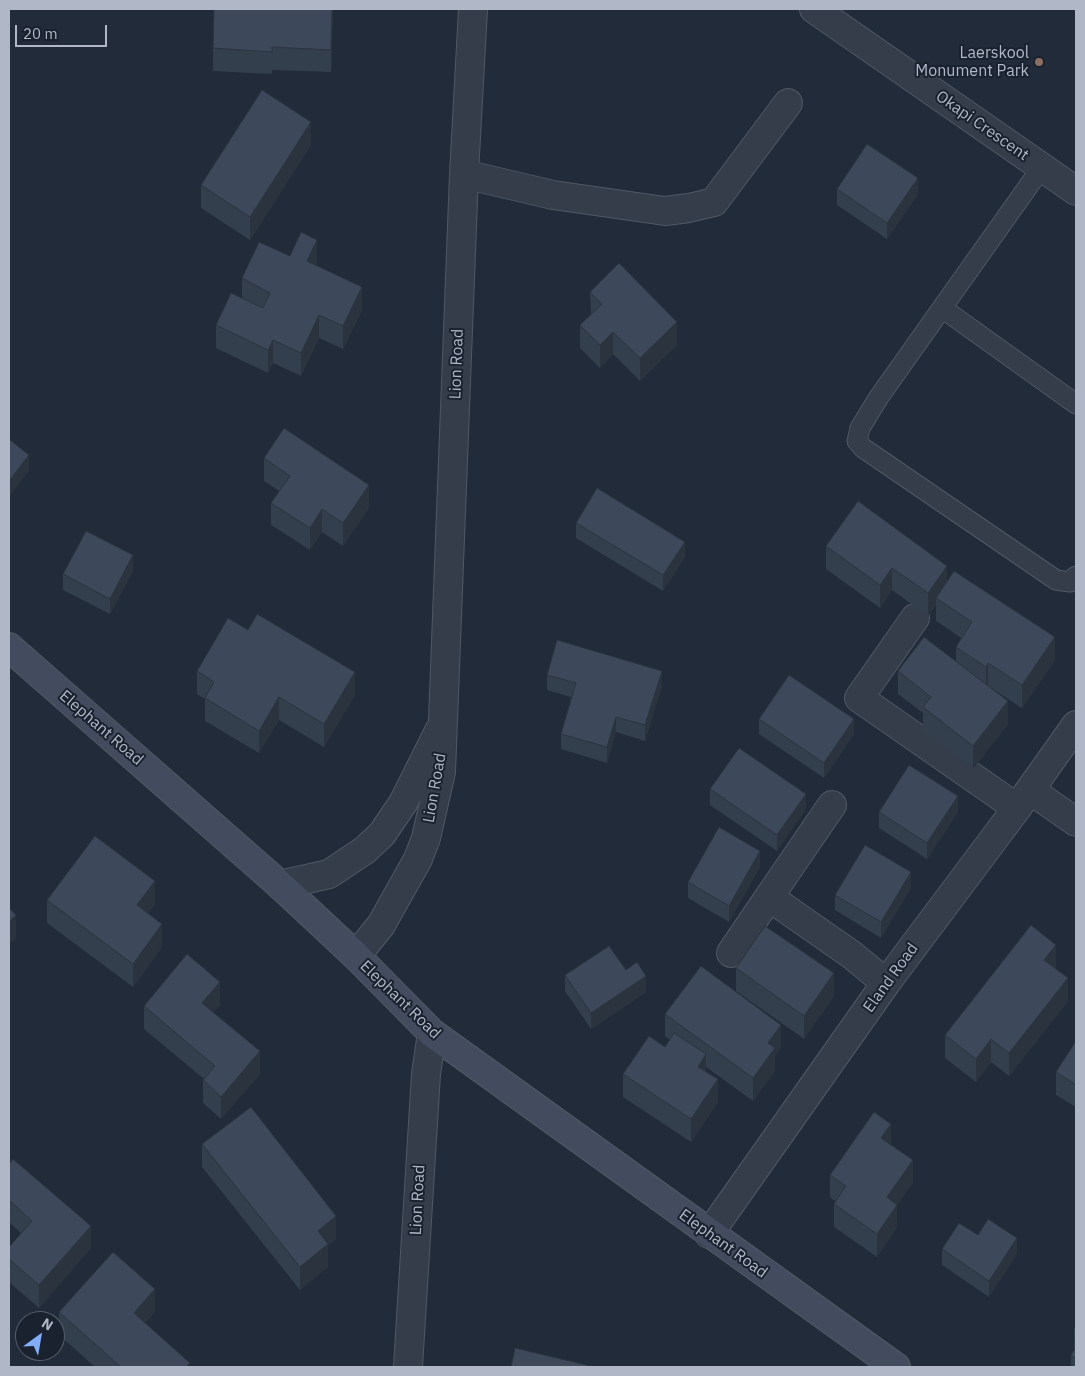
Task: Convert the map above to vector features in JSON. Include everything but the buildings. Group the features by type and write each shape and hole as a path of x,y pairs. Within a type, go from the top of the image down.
{"street":[{"name":"Lion Road","path":"356,956 381,925 418,859 426,838 441,772 464,174 473,9"},
{"name":"Okapi Crescent","path":"814,9 1076,191"},
{"path":"464,174 552,195 665,212 689,208 714,202 788,103"},
{"path":"915,618 859,698 1023,799 1076,822"},
{"name":"Elephant Road","path":"9,647 280,884 356,956 432,1033 896,1367"},
{"name":"Lion Road","path":"280,884 329,874 365,850 382,834 403,804 444,720"},
{"name":"Eland Road","path":"709,1234 886,983 1076,725"},
{"path":"731,953 832,805"},
{"path":"769,897 852,955 886,983"},
{"name":"Lion Road","path":"408,1367 426,1074 432,1033"}],"lane":[{"path":"1042,167 879,398 860,428 857,441 863,448 1056,580 1070,582 1076,576"},
{"path":"942,308 1076,404"}],"place":[{"name":"Laerskool Monument Park","path":"1039,62"}]}
